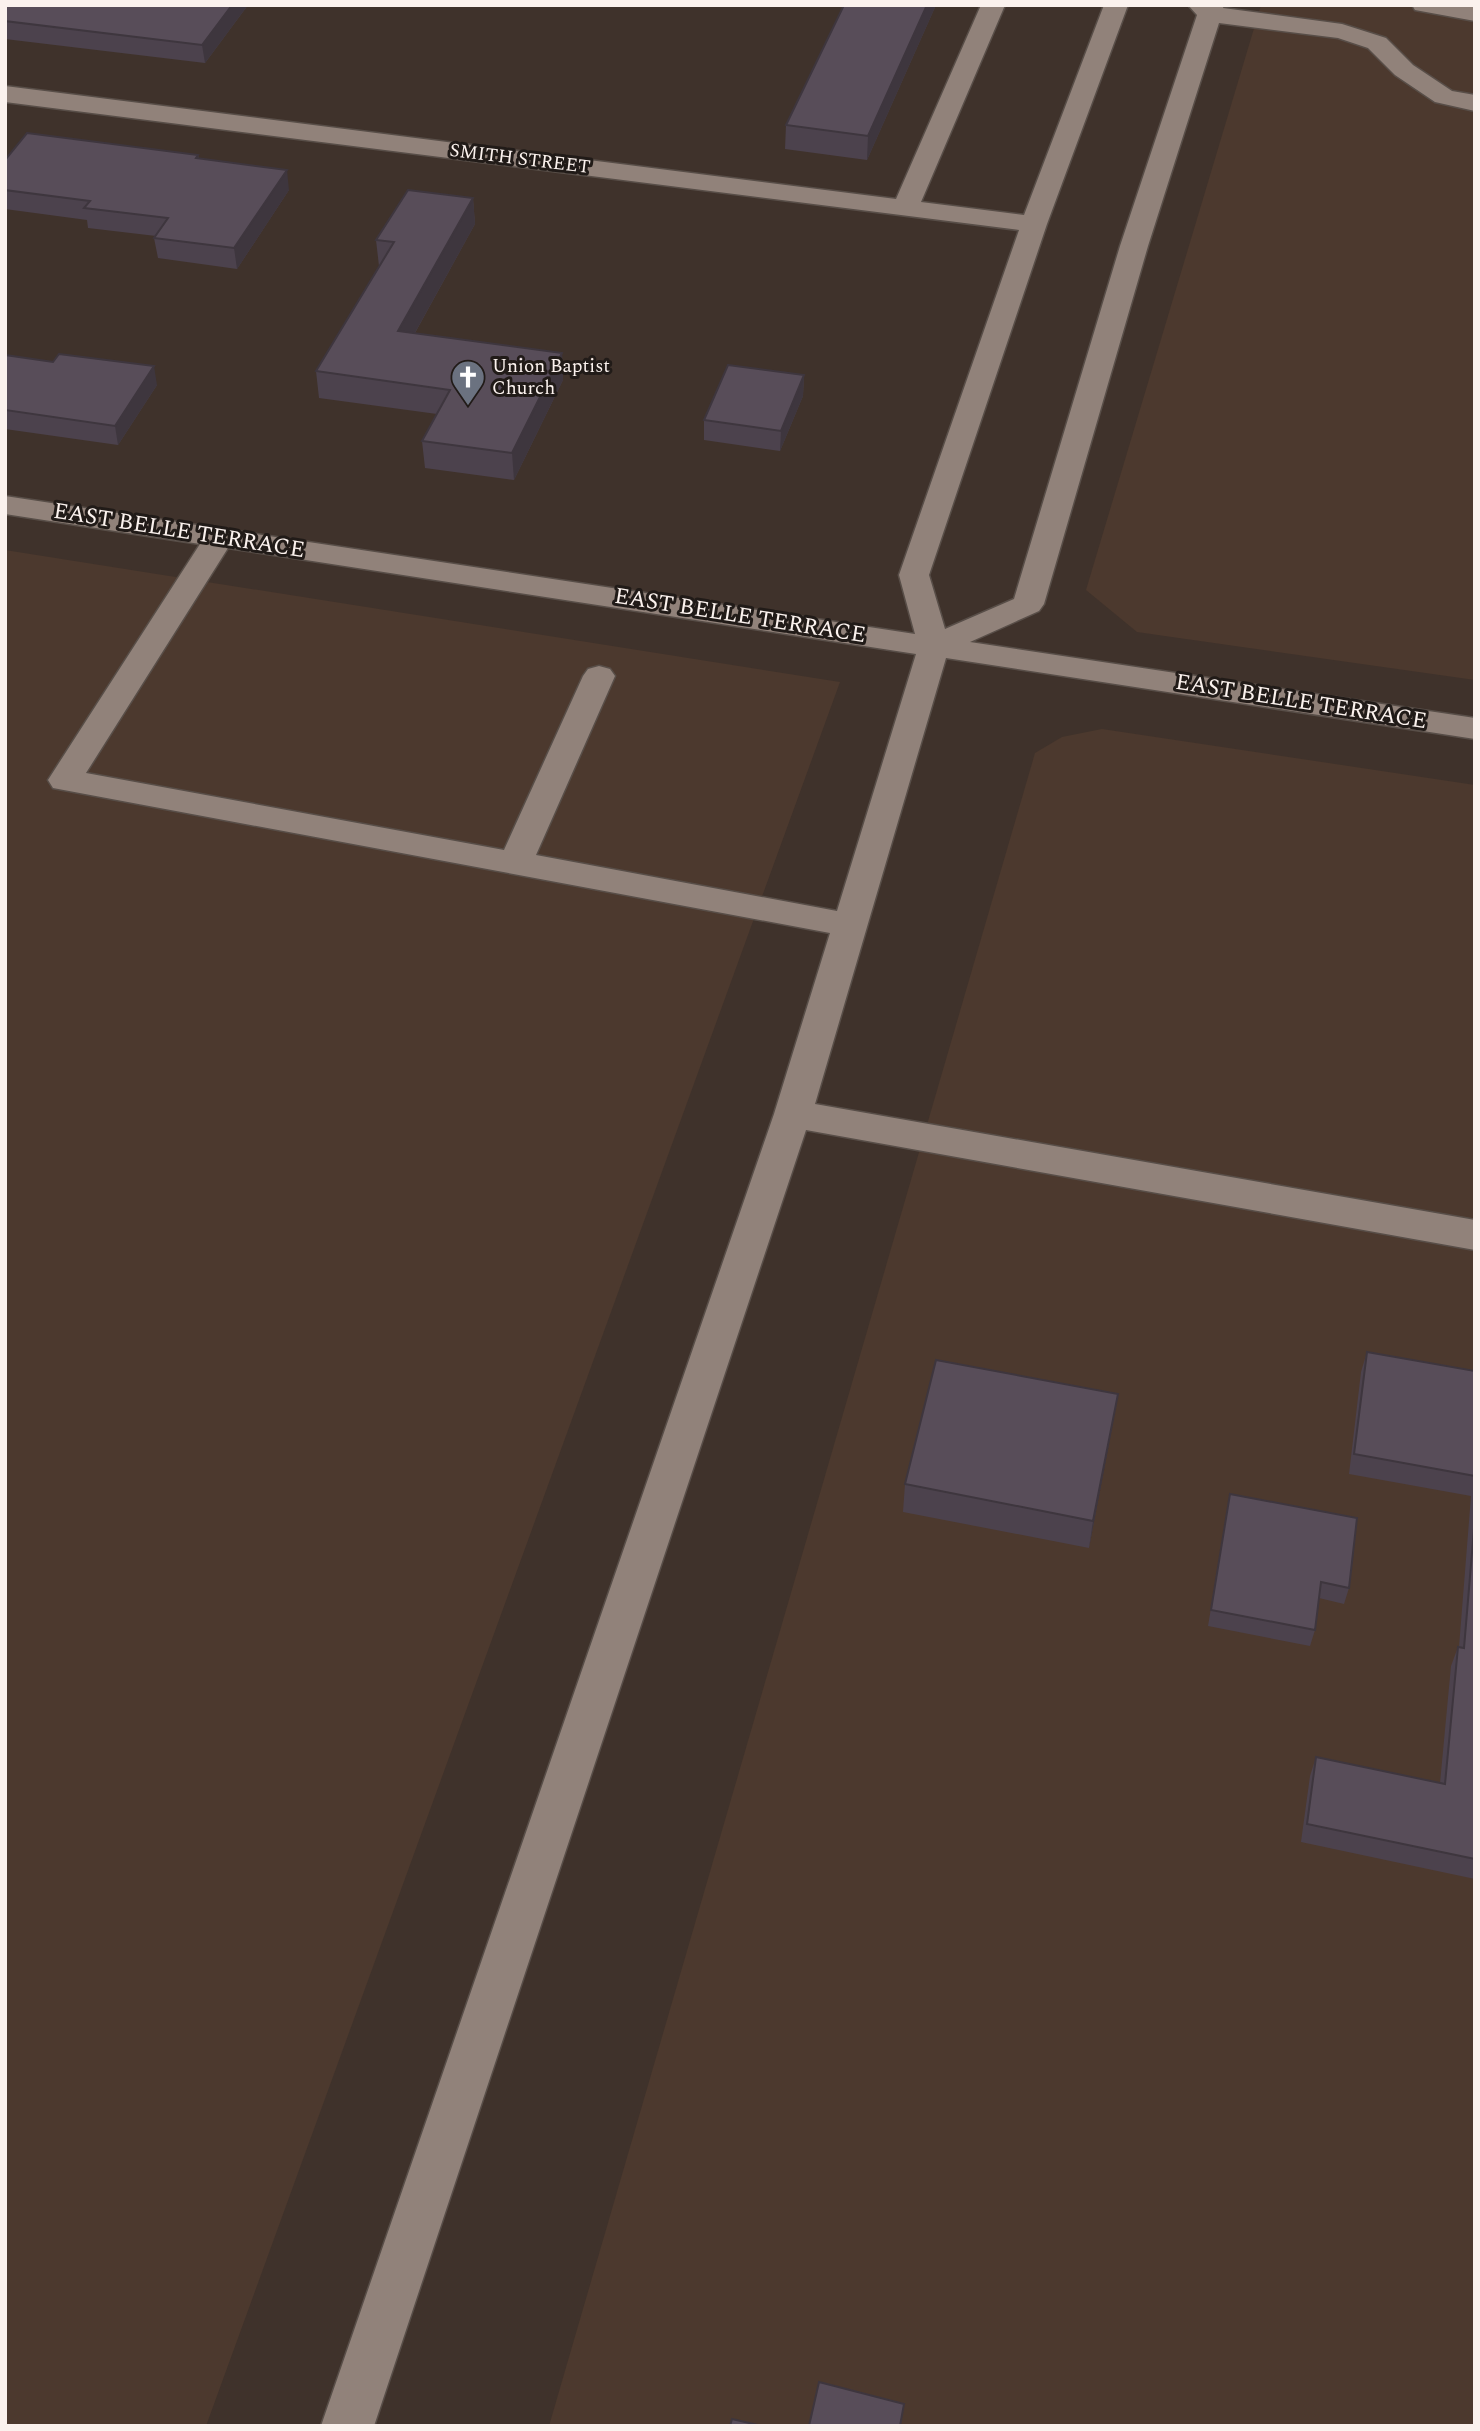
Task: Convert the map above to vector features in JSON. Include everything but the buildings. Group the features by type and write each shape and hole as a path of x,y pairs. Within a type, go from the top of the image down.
{"street":[{"path":"905,208 993,5"},
{"path":"347,2426 793,1114 934,646 914,575 1034,224 1116,5"},
{"path":"1424,5 1475,14"},
{"path":"934,646 1028,604 1207,8 1342,31 1377,43 1404,70 1444,97 1475,103"},
{"name":"SMITH STREET","path":"5,94 1034,224"},
{"name":"EAST BELLE TERRACE","path":"5,505 1475,729"},
{"path":"220,537 65,780 850,925"},
{"path":"515,864 599,676"},
{"path":"793,1114 1475,1234"}],"shaded area":[{"path":"1261,5 1475,5 1475,680 1137,632 1086,590"},
{"path":"5,550 840,682 206,2426 5,2426"},
{"path":"1102,729 1475,785 1475,2426 549,2426 1035,753 1062,737"}],"place":[{"name":"Union Baptist Church","path":"468,407"}]}
